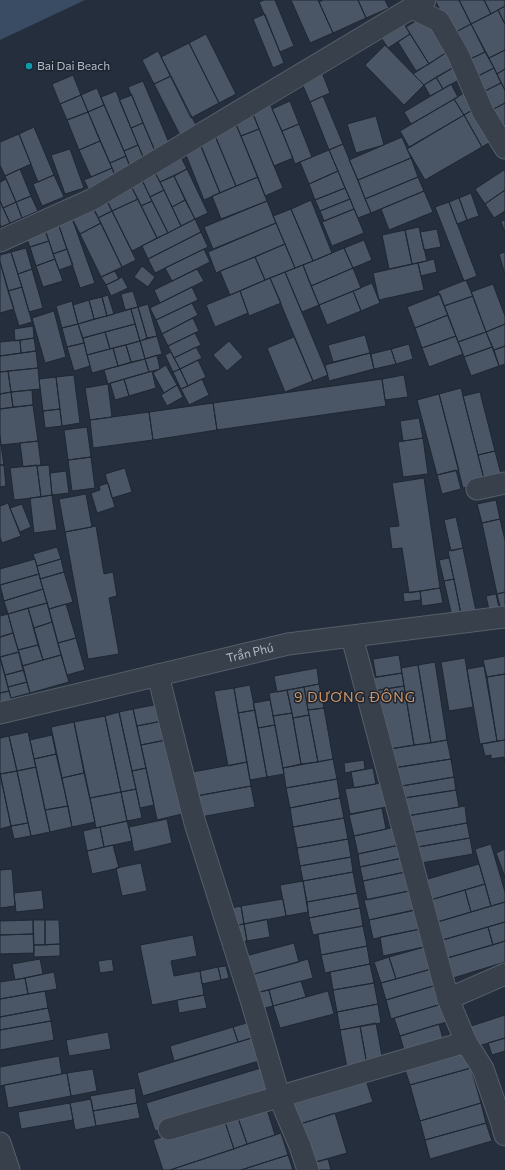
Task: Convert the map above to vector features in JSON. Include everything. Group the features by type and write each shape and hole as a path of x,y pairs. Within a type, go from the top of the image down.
{"street":[{"path":"0,241 91,200 418,4 439,20 458,54 483,112 505,148"},
{"path":"477,489 505,483"},
{"name":"Trần Phú","path":"0,713 288,644 505,617"},
{"path":"352,637 448,999 466,1042 483,1069 505,1135"},
{"path":"158,675 194,822 252,1003 279,1096 300,1146 308,1170"},
{"path":"448,999 505,974"},
{"path":"169,1129 466,1042"},
{"path":"0,1143 9,1170"}],"water":[{"path":"0,0 85,0 0,40"}],"building":[{"path":"264,0 275,0 294,46 280,52 259,2"},
{"path":"291,0 318,0 333,33 310,43"},
{"path":"323,0 358,0 366,18 333,33 319,2"},
{"path":"358,0 385,0 389,8 366,18"},
{"path":"435,0 459,0 471,24 452,34"},
{"path":"459,0 484,0 491,14 471,24"},
{"path":"484,0 505,0 505,6 491,14"},
{"path":"505,6 505,24 498,10"},
{"path":"498,10 505,24 505,50 489,58 471,24"},
{"path":"265,14 284,63 273,68 253,19"},
{"path":"424,16 447,52 429,64 406,27"},
{"path":"401,18 410,34 388,48 378,33"},
{"path":"471,24 485,52 466,61 452,34"},
{"path":"206,34 236,94 219,103 189,43"},
{"path":"410,34 429,64 416,71 398,42"},
{"path":"189,43 219,103 191,118 161,57"},
{"path":"385,45 424,85 404,105 365,65"},
{"path":"505,50 505,69 497,74 489,58"},
{"path":"158,51 171,76 154,84 142,60"},
{"path":"447,52 456,66 424,85 413,74"},
{"path":"485,52 494,68 472,79 466,61"},
{"path":"456,66 462,78 443,89 436,77"},
{"path":"494,68 501,83 479,94 472,79"},
{"path":"505,69 505,90 497,74"},
{"path":"321,70 330,93 310,102 300,79"},
{"path":"73,75 81,95 60,104 52,84"},
{"path":"171,76 197,127 180,135 154,84"},
{"path":"436,77 443,89 430,96 424,85"},
{"path":"143,81 170,145 155,151 128,87"},
{"path":"501,83 505,90 505,103 488,112 479,94"},
{"path":"451,84 458,97 411,124 404,112"},
{"path":"97,88 104,105 88,112 81,95"},
{"path":"116,91 138,145 124,151 101,97"},
{"path":"464,93 474,109 464,115 454,99"},
{"path":"81,95 88,112 67,120 60,104"},
{"path":"132,95 143,123 131,128 119,100"},
{"path":"323,96 343,144 329,150 310,102"},
{"path":"454,99 464,115 409,147 400,131"},
{"path":"269,101 293,158 274,166 251,109"},
{"path":"290,101 299,124 282,131 272,109"},
{"path":"505,103 505,135 488,112"},
{"path":"104,105 126,156 110,163 88,112"},
{"path":"251,109 259,129 241,136 233,117"},
{"path":"474,109 492,141 482,147 464,115"},
{"path":"88,112 100,141 79,150 67,120"},
{"path":"464,115 482,147 425,180 407,149"},
{"path":"376,116 384,145 356,153 347,124"},
{"path":"235,122 258,177 236,186 213,131"},
{"path":"143,123 155,151 143,157 131,128"},
{"path":"299,124 312,157 295,164 282,131"},
{"path":"34,127 54,175 38,182 19,134"},
{"path":"259,129 283,188 265,196 241,136"},
{"path":"213,131 236,186 220,193 197,137"},
{"path":"19,134 31,164 5,176 0,165 0,142"},
{"path":"402,137 411,158 358,180 349,160"},
{"path":"100,141 112,168 91,177 79,150"},
{"path":"200,143 220,193 204,200 184,150"},
{"path":"343,144 371,213 358,218 329,150"},
{"path":"138,145 145,161 130,167 124,151"},
{"path":"70,149 84,188 65,194 51,155"},
{"path":"329,150 338,171 309,184 300,162"},
{"path":"179,153 187,169 160,182 152,167"},
{"path":"126,156 132,172 116,178 110,163"},
{"path":"411,158 418,177 365,199 358,180"},
{"path":"152,167 164,190 150,197 139,173"},
{"path":"112,168 116,178 89,190 84,180"},
{"path":"20,169 31,196 16,202 5,176"},
{"path":"187,169 208,213 195,219 174,176"},
{"path":"504,170 505,190 485,204 475,189"},
{"path":"338,171 345,188 315,200 309,184"},
{"path":"54,175 64,197 42,206 33,184"},
{"path":"140,176 152,201 141,206 129,182"},
{"path":"174,176 185,200 172,207 160,182"},
{"path":"258,177 267,201 221,219 212,196"},
{"path":"418,177 424,191 371,213 365,199"},
{"path":"6,179 16,202 3,208 0,201 0,182"},
{"path":"129,182 138,199 112,211 104,195"},
{"path":"345,188 350,199 320,211 315,200"},
{"path":"164,190 181,226 168,233 150,197"},
{"path":"505,190 505,211 494,218 485,204"},
{"path":"424,191 433,212 389,230 381,209"},
{"path":"471,193 479,216 467,220 459,198"},
{"path":"104,195 112,211 98,218 90,202"},
{"path":"31,196 38,211 22,218 16,202"},
{"path":"459,198 467,220 457,224 449,202"},
{"path":"138,199 157,238 132,251 112,211"},
{"path":"350,199 354,209 324,221 320,211"},
{"path":"185,200 195,219 181,226 172,207"},
{"path":"311,200 332,253 313,261 291,209"},
{"path":"0,201 10,223 1,227 0,224"},
{"path":"152,201 168,233 157,238 141,206"},
{"path":"267,201 276,223 213,249 204,227"},
{"path":"16,202 22,218 10,223 3,208"},
{"path":"449,202 477,276 464,281 435,207"},
{"path":"93,207 101,223 80,234 72,218"},
{"path":"291,209 313,261 295,268 273,216"},
{"path":"354,209 364,233 332,246 322,222"},
{"path":"112,211 136,260 122,267 98,218"},
{"path":"72,218 95,283 80,288 58,223"},
{"path":"195,219 201,232 148,259 142,246"},
{"path":"505,220 505,233 501,221"},
{"path":"58,223 67,249 53,254 44,227"},
{"path":"101,223 122,267 101,277 80,234"},
{"path":"276,223 285,244 216,273 208,252"},
{"path":"44,227 49,241 30,247 25,234"},
{"path":"419,227 427,261 412,264 405,230"},
{"path":"437,229 441,247 424,250 420,232"},
{"path":"405,230 412,264 389,269 382,235"},
{"path":"201,232 208,247 155,273 148,259"},
{"path":"364,240 372,260 353,268 344,248"},
{"path":"49,241 55,259 36,266 30,247"},
{"path":"285,244 295,268 265,280 255,257"},
{"path":"26,248 32,269 18,274 11,252"},
{"path":"344,248 353,268 311,286 303,265"},
{"path":"67,249 73,265 59,270 53,254"},
{"path":"204,249 210,262 172,281 165,268"},
{"path":"11,252 22,287 8,291 0,262 0,255"},
{"path":"505,252 505,275 499,254"},
{"path":"255,257 265,280 230,295 220,271"},
{"path":"55,259 63,281 43,287 36,266"},
{"path":"434,259 437,272 421,276 418,263"},
{"path":"0,262 14,309 0,313"},
{"path":"418,263 424,290 379,300 373,273"},
{"path":"303,265 319,305 302,312 285,272"},
{"path":"142,266 155,277 148,287 134,277"},
{"path":"353,268 361,288 319,305 311,286"},
{"path":"32,269 43,308 29,312 18,274"},
{"path":"197,269 204,281 160,303 154,290"},
{"path":"115,271 119,279 106,285 101,277"},
{"path":"285,272 328,375 313,381 270,278"},
{"path":"122,277 128,288 111,296 106,285"},
{"path":"270,278 281,303 249,316 240,291"},
{"path":"466,280 473,296 444,306 438,291"},
{"path":"372,283 380,303 361,311 353,291"},
{"path":"493,284 505,316 505,324 486,332 471,292"},
{"path":"22,287 32,322 19,326 8,291"},
{"path":"192,287 198,300 156,320 150,308"},
{"path":"133,291 138,307 125,310 121,294"},
{"path":"240,291 248,313 215,327 206,305"},
{"path":"353,291 361,311 327,325 319,305"},
{"path":"440,294 448,315 415,328 407,307"},
{"path":"108,295 114,314 107,316 102,297"},
{"path":"473,296 486,332 458,342 444,306"},
{"path":"102,297 107,316 94,319 89,300"},
{"path":"89,300 94,319 78,324 73,305"},
{"path":"72,301 78,324 62,328 56,306"},
{"path":"192,303 198,315 162,334 156,320"},
{"path":"148,304 157,336 147,338 138,307"},
{"path":"138,307 147,338 140,341 131,309"},
{"path":"131,309 135,324 83,338 78,324"},
{"path":"54,311 66,357 45,363 32,318"},
{"path":"448,315 456,336 422,348 415,328"},
{"path":"193,318 199,331 168,346 162,334"},
{"path":"78,324 84,343 67,347 62,328"},
{"path":"135,324 140,341 110,349 105,332"},
{"path":"505,324 505,346 494,350 486,332"},
{"path":"33,326 34,338 15,341 14,329"},
{"path":"105,332 110,349 87,355 83,338"},
{"path":"486,332 492,347 464,357 458,342"},
{"path":"195,333 201,345 174,358 168,346"},
{"path":"365,335 370,353 333,362 328,345"},
{"path":"157,336 162,354 145,359 140,341"},
{"path":"456,336 463,354 429,367 422,348"},
{"path":"294,337 313,381 285,392 267,348"},
{"path":"34,338 36,351 21,353 20,340"},
{"path":"20,340 21,353 0,356 0,342"},
{"path":"140,341 145,359 131,362 126,345"},
{"path":"229,341 243,357 227,371 213,355"},
{"path":"84,343 90,366 74,371 67,347"},
{"path":"409,344 413,359 396,364 391,349"},
{"path":"126,345 131,362 118,366 113,348"},
{"path":"505,346 505,364 499,366 494,350"},
{"path":"196,347 202,358 180,369 174,358"},
{"path":"492,347 499,366 471,376 464,357"},
{"path":"113,348 118,366 92,373 87,355"},
{"path":"391,349 396,364 374,369 371,354"},
{"path":"36,351 38,368 0,372 0,356"},
{"path":"171,352 180,369 173,372 165,355"},
{"path":"370,353 374,369 329,381 325,365"},
{"path":"157,355 160,369 149,372 145,359"},
{"path":"145,359 149,372 108,384 104,370"},
{"path":"198,360 206,377 188,386 180,369"},
{"path":"166,365 177,385 164,393 153,373"},
{"path":"38,368 40,389 11,392 8,371"},
{"path":"180,369 188,386 181,389 173,372"},
{"path":"8,371 11,392 0,394 0,372"},
{"path":"152,371 156,388 129,396 124,379"},
{"path":"74,375 80,423 62,426 56,377"},
{"path":"404,375 408,397 385,400 382,379"},
{"path":"56,377 60,409 43,411 39,379"},
{"path":"124,379 129,396 115,400 110,383"},
{"path":"202,379 209,395 189,405 181,389"},
{"path":"382,379 386,406 217,430 213,403"},
{"path":"108,384 112,417 90,420 85,388"},
{"path":"177,385 183,397 167,406 161,395"},
{"path":"461,388 485,483 463,488 439,394"},
{"path":"32,390 33,405 13,407 11,392"},
{"path":"11,392 13,407 0,409 0,394"},
{"path":"480,392 495,451 478,455 463,396"},
{"path":"439,394 459,470 437,475 417,400"},
{"path":"213,403 217,430 153,440 149,412"},
{"path":"33,405 38,441 1,445 0,409"},
{"path":"60,409 62,426 45,428 43,411"},
{"path":"149,412 153,440 93,448 90,420"},
{"path":"419,418 423,438 403,441 400,421"},
{"path":"87,427 91,457 68,460 64,430"},
{"path":"423,438 428,474 403,477 398,442"},
{"path":"38,441 41,465 23,467 20,443"},
{"path":"1,445 4,465 0,465"},
{"path":"495,451 502,478 485,483 478,455"},
{"path":"91,457 95,488 72,491 68,460"},
{"path":"0,465 4,465 6,486 0,487"},
{"path":"37,465 41,497 14,500 10,468"},
{"path":"49,465 52,495 41,497 37,466"},
{"path":"125,468 132,492 112,498 105,474"},
{"path":"456,470 461,489 442,494 437,475"},
{"path":"66,471 69,493 52,495 50,473"},
{"path":"424,478 440,588 409,593 402,548 392,549 389,527 399,526 392,483"},
{"path":"108,483 115,507 97,513 91,493 100,490 99,486"},
{"path":"86,494 92,527 65,532 59,499"},
{"path":"52,495 57,530 34,533 30,498"},
{"path":"496,500 500,519 482,523 477,504"},
{"path":"8,503 21,536 2,543 0,537 0,506"},
{"path":"22,504 31,527 20,532 10,508"},
{"path":"456,517 463,548 451,551 444,520"},
{"path":"500,519 505,540 505,592 497,594 482,523"},
{"path":"96,526 104,574 113,572 117,596 109,598 119,654 88,659 65,532"},
{"path":"57,547 61,559 37,566 33,554"},
{"path":"463,548 477,616 462,619 448,551"},
{"path":"449,558 454,579 444,581 439,560"},
{"path":"35,559 39,574 0,585 0,569"},
{"path":"61,559 64,572 40,579 37,566"},
{"path":"64,572 73,602 49,609 40,579"},
{"path":"39,574 43,589 4,601 0,585"},
{"path":"454,579 462,619 453,621 444,581"},
{"path":"440,588 443,603 422,606 420,591"},
{"path":"43,589 47,603 8,614 4,601"},
{"path":"420,591 421,600 404,602 403,593"},
{"path":"505,592 505,614 502,615 497,594"},
{"path":"496,594 500,612 490,614 486,596"},
{"path":"47,603 52,622 34,628 28,608"},
{"path":"66,604 76,638 58,643 49,609"},
{"path":"28,608 38,645 18,650 8,614"},
{"path":"8,614 13,633 0,637 0,616"},
{"path":"52,622 61,655 43,660 34,628"},
{"path":"13,633 19,652 0,657 0,637"},
{"path":"76,638 85,670 67,675 58,643"},
{"path":"38,645 43,660 22,666 18,650"},
{"path":"19,652 24,670 5,675 0,657"},
{"path":"61,655 69,682 30,693 22,666"},
{"path":"399,655 402,673 376,677 373,659"},
{"path":"505,656 505,674 487,677 483,660"},
{"path":"0,658 9,691 0,693"},
{"path":"465,658 473,707 449,711 441,662"},
{"path":"435,662 447,740 431,743 418,665"},
{"path":"418,665 431,743 414,745 401,668"},
{"path":"484,666 497,741 480,744 467,669"},
{"path":"317,668 319,684 277,692 274,676"},
{"path":"24,670 27,682 8,687 5,675"},
{"path":"402,673 404,686 373,691 372,678"},
{"path":"505,674 505,740 497,741 487,677"},
{"path":"27,682 30,693 11,698 8,687"},
{"path":"319,684 324,708 308,710 304,687"},
{"path":"250,685 255,710 238,713 234,688"},
{"path":"404,686 414,745 383,750 373,691"},
{"path":"304,687 309,715 293,718 287,690"},
{"path":"234,688 247,762 228,766 214,691"},
{"path":"287,690 292,713 273,716 269,693"},
{"path":"9,691 13,705 0,709 0,693"},
{"path":"270,700 275,725 258,728 253,703"},
{"path":"159,704 162,721 137,726 133,709"},
{"path":"324,708 333,759 318,762 308,710"},
{"path":"133,709 146,768 132,771 119,712"},
{"path":"255,710 267,777 250,780 238,713"},
{"path":"119,712 136,789 121,792 105,716"},
{"path":"292,713 301,764 283,768 273,716"},
{"path":"309,715 318,762 301,764 293,718"},
{"path":"105,716 121,792 90,798 74,722"},
{"path":"162,721 166,740 141,745 137,726"},
{"path":"74,722 84,773 62,778 51,727"},
{"path":"275,725 284,774 267,777 258,728"},
{"path":"28,732 36,767 17,771 9,736"},
{"path":"52,735 56,754 34,759 30,740"},
{"path":"9,736 17,771 0,774 0,738"},
{"path":"166,740 182,814 157,820 141,745"},
{"path":"447,740 451,759 393,768 390,749"},
{"path":"505,740 505,763 504,757 491,759 491,755 485,756 482,744"},
{"path":"56,754 68,806 45,810 34,759"},
{"path":"333,759 337,779 286,788 283,768"},
{"path":"451,759 454,777 396,787 393,768"},
{"path":"364,760 365,769 345,773 344,763"},
{"path":"247,762 251,786 191,797 187,773"},
{"path":"36,767 50,832 31,836 17,771"},
{"path":"146,768 154,805 140,808 132,771"},
{"path":"373,768 376,784 354,788 351,772"},
{"path":"17,771 28,823 11,826 0,774"},
{"path":"0,773 11,826 0,829"},
{"path":"84,773 95,822 72,827 62,778"},
{"path":"454,777 456,790 398,799 396,787"},
{"path":"337,779 340,798 290,808 286,788"},
{"path":"387,782 392,806 350,814 345,789"},
{"path":"251,786 255,807 195,818 191,797"},
{"path":"136,789 142,818 127,821 121,792"},
{"path":"456,790 459,807 401,817 398,799"},
{"path":"121,792 127,821 96,828 90,798"},
{"path":"340,798 344,818 293,827 290,808"},
{"path":"68,806 72,827 50,832 45,810"},
{"path":"465,806 467,823 410,833 407,816"},
{"path":"382,808 386,829 354,836 349,815"},
{"path":"344,818 348,839 297,848 293,827"},
{"path":"167,819 172,843 134,852 129,827"},
{"path":"127,821 132,841 104,847 100,827"},
{"path":"28,823 31,836 14,839 11,826"},
{"path":"467,823 470,838 412,848 410,833"},
{"path":"400,826 404,844 358,854 354,836"},
{"path":"100,827 104,847 87,851 83,831"},
{"path":"470,838 473,854 415,864 412,848"},
{"path":"348,839 351,857 300,866 297,848"},
{"path":"404,844 407,857 360,867 358,854"},
{"path":"491,844 505,892 505,902 491,906 475,849"},
{"path":"113,845 119,868 92,874 87,851"},
{"path":"505,849 505,877 496,853"},
{"path":"351,857 353,872 303,881 300,866"},
{"path":"407,857 410,871 363,881 360,867"},
{"path":"141,863 147,891 122,896 116,868"},
{"path":"479,864 485,884 427,901 421,881"},
{"path":"12,869 15,906 0,908 0,870"},
{"path":"410,871 414,890 367,900 363,881"},
{"path":"353,872 357,893 307,902 303,881"},
{"path":"303,881 308,912 286,916 280,885"},
{"path":"485,884 491,906 471,912 465,890"},
{"path":"42,890 44,909 16,912 14,893"},
{"path":"414,890 418,909 369,920 364,900"},
{"path":"465,890 471,912 434,923 427,901"},
{"path":"357,893 360,908 309,918 307,902"},
{"path":"283,899 286,916 244,924 241,906"},
{"path":"505,902 505,922 439,941 434,923"},
{"path":"241,906 244,924 230,926 227,909"},
{"path":"360,908 363,926 313,935 309,918"},
{"path":"421,909 425,928 373,939 369,920"},
{"path":"267,919 270,937 247,941 244,924"},
{"path":"33,920 45,920 45,945 34,945"},
{"path":"33,920 33,934 0,935 0,921"},
{"path":"45,920 59,920 60,944 45,945"},
{"path":"505,922 505,941 493,945 488,927"},
{"path":"244,924 247,941 236,943 233,926"},
{"path":"363,926 367,946 321,955 318,934"},
{"path":"488,927 493,945 444,959 439,941"},
{"path":"425,928 428,946 383,956 380,937"},
{"path":"33,934 34,953 0,954 0,935"},
{"path":"193,935 197,956 171,961 174,976 200,971 204,995 152,1005 140,945"},
{"path":"505,941 505,962 450,979 444,959"},
{"path":"294,943 299,962 247,976 242,957"},
{"path":"60,944 60,956 34,957 34,945"},
{"path":"367,946 370,964 325,973 321,955"},
{"path":"428,946 435,968 396,979 389,957"},
{"path":"389,957 396,979 381,983 374,962"},
{"path":"40,959 43,974 15,980 12,964"},
{"path":"112,959 114,971 100,973 98,961"},
{"path":"308,959 313,978 252,994 247,976"},
{"path":"370,964 374,983 333,990 330,972"},
{"path":"226,966 229,978 221,980 218,967"},
{"path":"218,967 221,980 202,984 200,971"},
{"path":"435,968 440,984 386,1000 381,983"},
{"path":"54,972 57,989 28,994 25,978"},
{"path":"25,978 28,994 0,999 0,982"},
{"path":"301,981 306,997 273,1006 269,990"},
{"path":"374,983 378,1004 337,1012 333,990"},
{"path":"440,984 445,1003 391,1019 386,1000"},
{"path":"269,990 273,1006 257,1010 252,994"},
{"path":"45,991 48,1008 0,1017 0,999"},
{"path":"328,991 334,1014 280,1028 273,1006"},
{"path":"204,995 207,1008 179,1013 177,1000"},
{"path":"445,1003 450,1021 400,1036 394,1018"},
{"path":"378,1004 381,1023 340,1030 337,1012"},
{"path":"48,1008 51,1021 0,1030 0,1017"},
{"path":"505,1015 505,1038 475,1047 468,1027"},
{"path":"51,1021 54,1040 0,1050 0,1030"},
{"path":"250,1022 255,1037 238,1042 233,1027"},
{"path":"376,1023 383,1062 367,1065 360,1026"},
{"path":"439,1024 444,1043 405,1054 400,1036"},
{"path":"360,1026 367,1065 347,1068 340,1030"},
{"path":"233,1027 238,1042 174,1061 170,1046"},
{"path":"108,1032 111,1049 69,1056 66,1040"},
{"path":"255,1037 262,1060 143,1096 137,1073"},
{"path":"505,1038 505,1051 492,1055 488,1043"},
{"path":"466,1050 471,1068 410,1085 404,1067"},
{"path":"59,1056 62,1074 0,1086 0,1067"},
{"path":"264,1067 272,1095 155,1131 146,1103"},
{"path":"471,1068 481,1103 420,1121 410,1085"},
{"path":"93,1069 97,1091 71,1096 67,1073"},
{"path":"67,1073 71,1096 8,1108 4,1085"},
{"path":"365,1077 373,1102 300,1124 289,1099"},
{"path":"135,1088 137,1103 93,1111 90,1096"},
{"path":"91,1099 96,1126 75,1130 70,1103"},
{"path":"70,1103 73,1120 21,1129 18,1112"},
{"path":"137,1103 140,1118 96,1126 93,1111"},
{"path":"265,1103 275,1135 247,1144 236,1112"},
{"path":"481,1103 486,1123 425,1140 420,1121"},
{"path":"236,1112 247,1144 234,1149 223,1116"},
{"path":"335,1113 347,1153 312,1163 300,1124"},
{"path":"223,1116 234,1149 170,1170 163,1170 153,1140"},
{"path":"486,1123 492,1141 430,1159 425,1140"},
{"path":"281,1133 288,1155 241,1170 170,1170"},
{"path":"288,1155 293,1170 241,1170"},
{"path":"328,1159 331,1170 313,1170 312,1163"}],"place":[{"name":"Bai Dai Beach","path":"29,66"}],"district":[{"name":"9 DƯƠNG ĐÔNG","path":"355,697"}]}
